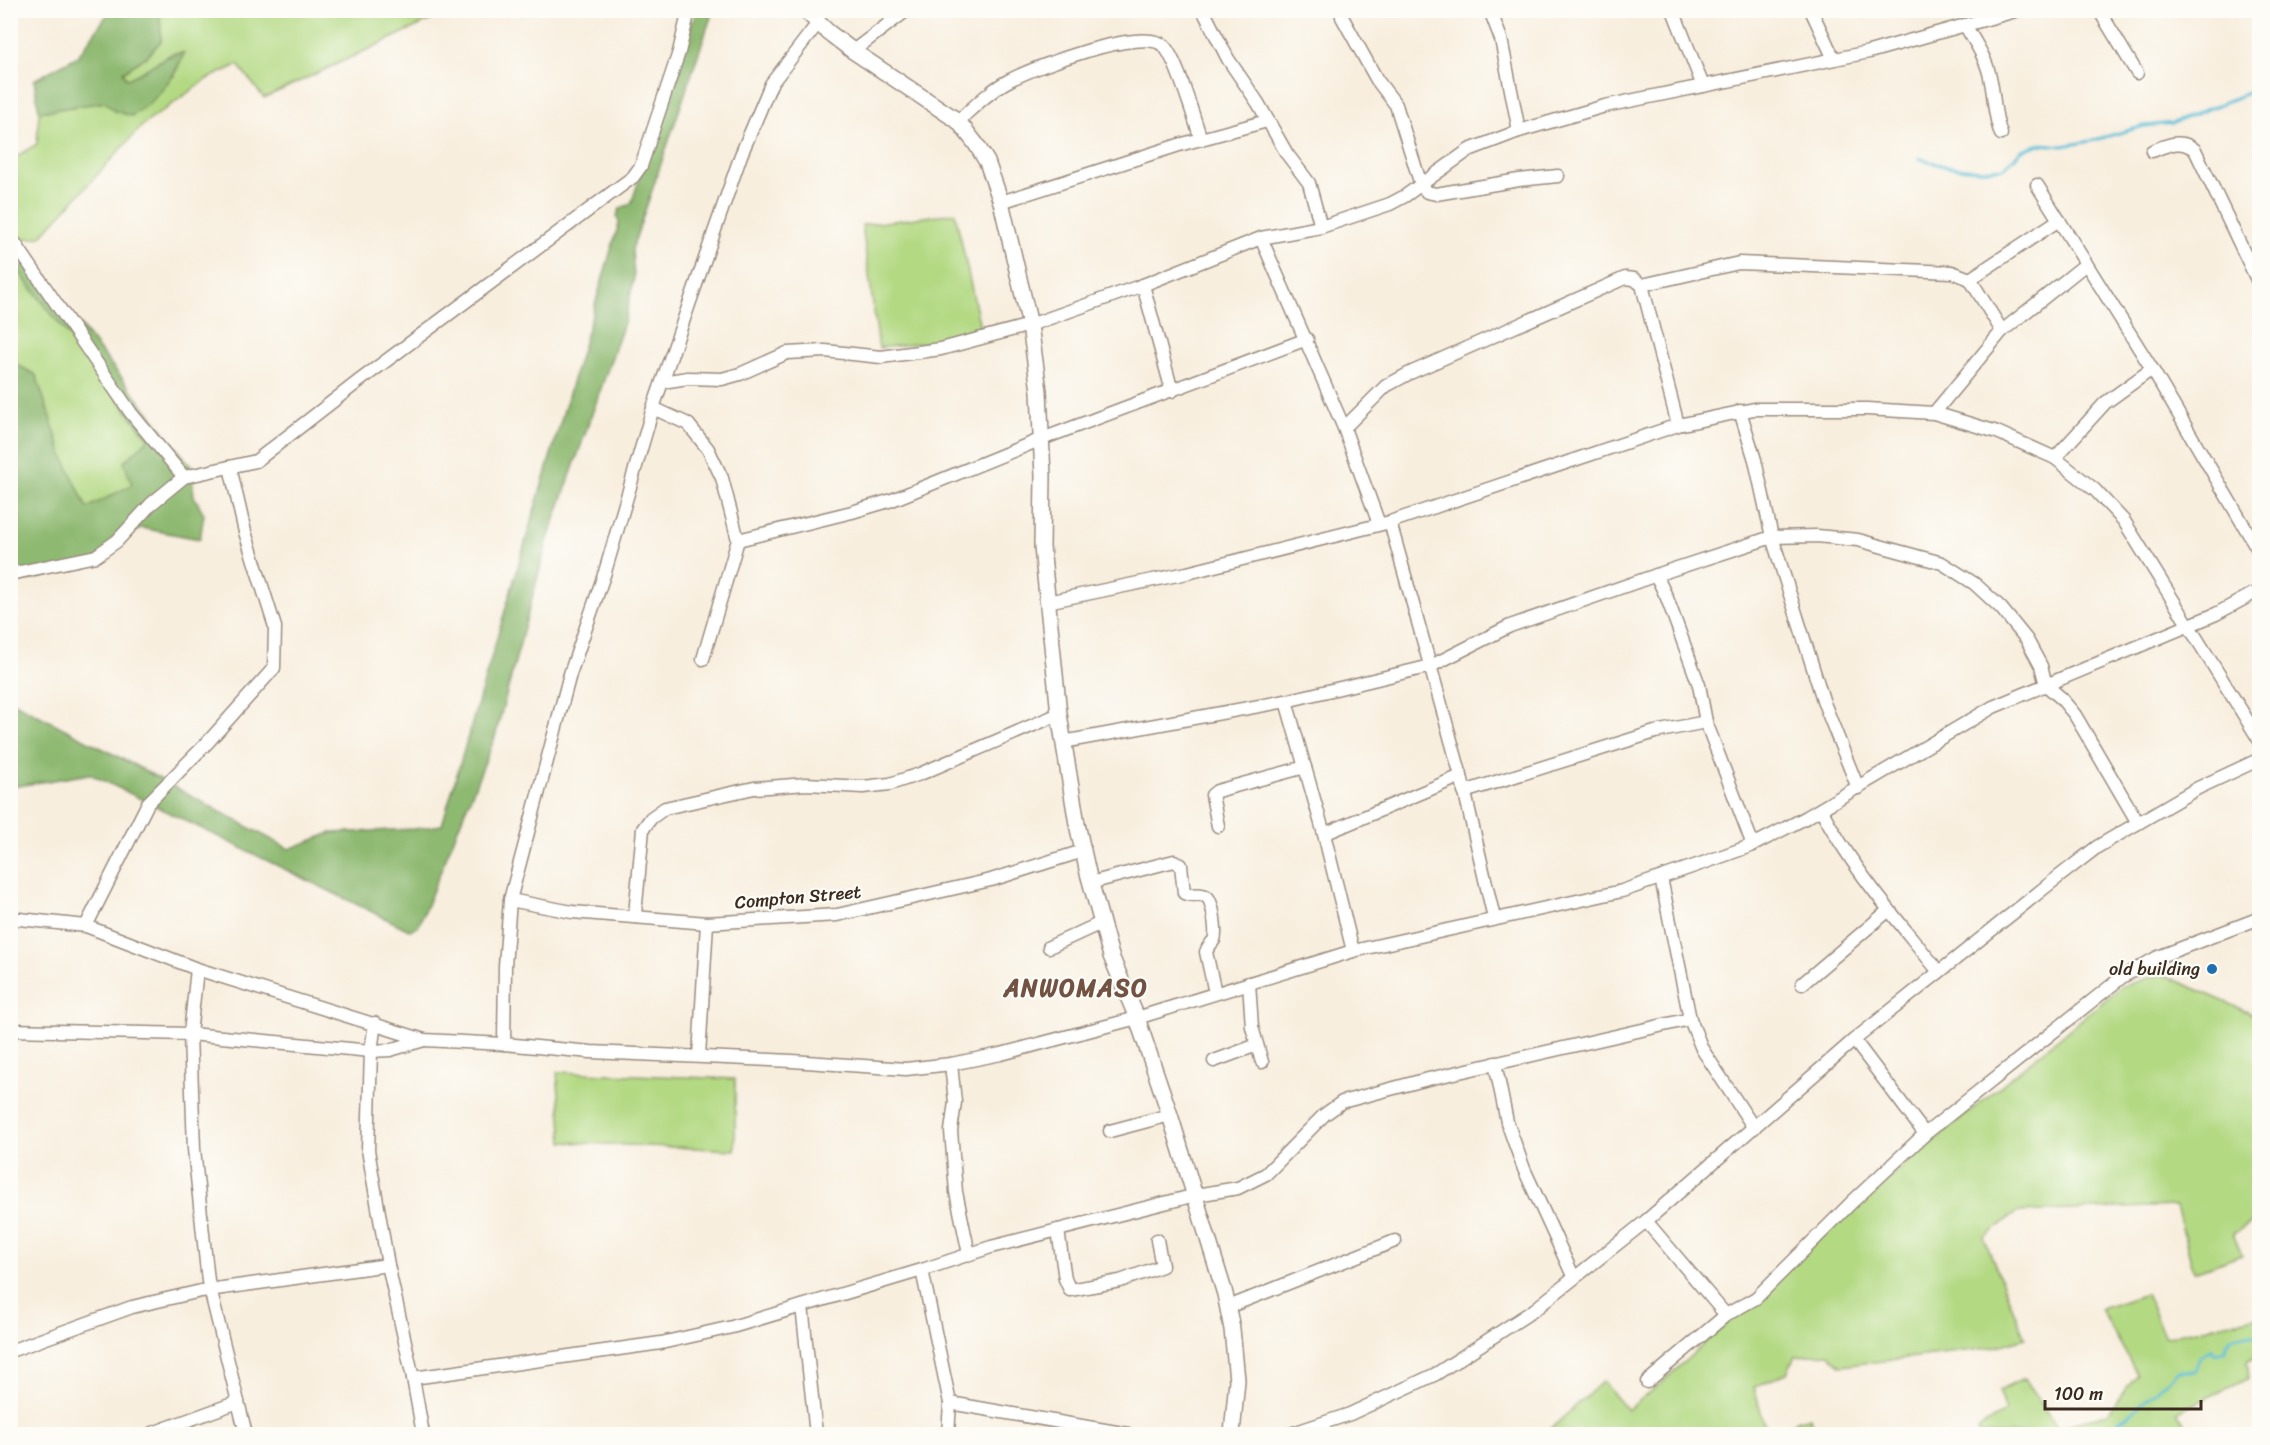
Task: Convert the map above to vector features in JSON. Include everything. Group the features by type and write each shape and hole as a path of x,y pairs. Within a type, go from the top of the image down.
{"street":[{"path":"10,574 96,556 117,541 151,504 184,477 256,461 633,177 641,166 679,52 689,10"},
{"path":"805,10 853,51 958,121 987,162 1001,202 1030,325 1039,392 1042,440 1042,547 1047,602 1063,742 1083,851 1111,956 1137,1018 1170,1115 1228,1307 1237,1380 1232,1434"},
{"path":"853,51 907,10"},
{"path":"1203,10 1228,59 1287,154 1309,183 1321,227"},
{"path":"1490,10 1501,39 1519,131"},
{"path":"1673,10 1703,86"},
{"path":"1811,10 1834,59"},
{"path":"662,382 688,378 722,379 740,374 787,353 825,351 881,357 941,349 1030,325 1143,285 1262,238 1321,227 1390,204 1421,185 1469,150 1519,131 1605,106 1869,52 2019,10"},
{"path":"2099,10 2137,73"},
{"path":"1342,17 1372,72 1396,105 1421,185 1427,192 1436,194 1508,181 1558,176"},
{"path":"504,1044 505,966 510,900 570,674 605,572 653,408 759,110 771,84 818,23"},
{"path":"1965,25 1985,60 1990,77 1995,117 2001,134"},
{"path":"958,121 1007,81 1037,67 1110,45 1153,40 1163,45 1172,57 1202,139"},
{"path":"1001,202 1267,121"},
{"path":"2152,151 2174,143 2188,144 2195,150 2259,286"},
{"path":"2037,185 2152,369 2259,552"},
{"path":"1970,279 2059,220"},
{"path":"10,236 131,413 184,477"},
{"path":"1262,238 1385,523 1431,666 1461,776 1494,918"},
{"path":"1642,285 1739,263 1952,272 1970,279 2002,331"},
{"path":"1934,414 2002,331 2086,264"},
{"path":"1344,428 1386,387 1410,373 1616,280 1625,278 1634,279 1642,285 1678,425"},
{"path":"1143,285 1172,391"},
{"path":"738,540 892,500 1307,339"},
{"path":"2055,458 2105,403 2152,369"},
{"path":"653,408 688,424 708,449 722,478 738,540 703,659"},
{"path":"1047,602 1187,573 1385,523 1678,425 1740,411 1867,409 1934,414 1997,432 2055,458 2095,490 2124,521 2259,741"},
{"path":"1740,411 1755,460 1772,537 1824,703 1858,788"},
{"path":"86,926 148,803 208,742 274,668 275,627 245,532 230,467"},
{"path":"1063,742 1286,701 1431,666 1510,626 1656,575 1772,537 1817,536 1858,540 1941,563 1975,584 2001,608 2027,640 2041,666 2046,685 2075,715 2138,823"},
{"path":"1656,575 1667,598 1699,685 1706,722 1753,845"},
{"path":"10,918 86,926 197,969 424,1040 591,1052 699,1056 906,1069 951,1064 1001,1054 1137,1018 1353,951 1494,918 1581,901 1661,878 1753,845 1858,788 1993,707 2216,614 2259,590"},
{"path":"1286,701 1324,834 1353,951"},
{"path":"635,915 643,829 651,818 665,808 754,788 806,784 863,787 890,783 920,774 1059,714"},
{"path":"1464,792 1654,732 1706,722"},
{"path":"1290,1434 1350,1414 1436,1374 1534,1310 1646,1221 1854,1040 2064,872 2097,847 2198,788 2259,759"},
{"path":"1218,826 1212,795 1217,791 1305,767"},
{"path":"1324,834 1461,776"},
{"path":"1821,809 1837,840 1939,972"},
{"name":"Compton Street","path":"510,900 572,912 706,922 837,915 991,880 1083,851"},
{"path":"1090,883 1174,861 1181,865 1184,893 1204,895 1209,897 1211,902 1216,933 1206,952 1215,993"},
{"path":"1661,878 1690,1019 1702,1049 1754,1128"},
{"path":"1802,984 1889,910"},
{"path":"1647,1382 1726,1315 1756,1298 1851,1203 1925,1134 2122,977 2158,957 2259,918"},
{"path":"699,1056 706,922"},
{"path":"1049,947 1101,923"},
{"path":"197,969 190,1034 194,1149 210,1290 246,1434"},
{"path":"1249,983 1250,1010 1262,1062"},
{"path":"413,1378 661,1343 732,1327 969,1254 1196,1195 1238,1188 1259,1179 1324,1115 1342,1102 1367,1094 1690,1019"},
{"path":"375,1023 371,1051 368,1150 388,1265 423,1434"},
{"path":"10,1030 190,1034 371,1051 390,1050 424,1040"},
{"path":"1854,1040 1925,1134"},
{"path":"1214,1061 1257,1045"},
{"path":"951,1064 955,1102 951,1131 956,1192 969,1254"},
{"path":"1495,1064 1507,1122 1524,1169 1574,1278"},
{"path":"1110,1131 1170,1115"},
{"path":"1646,1221 1726,1315"},
{"path":"1058,1230 1065,1279 1070,1290 1120,1281 1162,1266 1157,1240"},
{"path":"1228,1307 1395,1241"},
{"path":"10,1351 132,1307 210,1290 388,1265"},
{"path":"921,1270 950,1403 948,1434"},
{"path":"802,1306 816,1434"},
{"path":"150,1434 238,1402"},
{"path":"950,1403 1128,1434"}],"green space":[{"path":"115,11 160,11 161,41 146,57 123,72 127,79 163,59 184,53 163,89 131,116 115,111 105,102 39,112 34,80 78,56 107,15"},
{"path":"160,11 450,11 264,98 238,65 207,79 143,125 40,237 21,239 11,224 11,160 37,144 39,112 105,102 115,111 174,76 184,53 172,53 149,70 127,80 123,72 146,57 161,41"},
{"path":"696,11 713,11 632,249 634,278 625,320 547,542 495,737 418,927 409,930 90,774 11,787 11,701 289,849 331,833 414,829 442,825 619,223 617,216 620,208 631,204"},
{"path":"955,213 982,336 879,348 862,225"},
{"path":"32,264 191,466 194,496 204,514 200,539 141,528 85,567 11,584 10,361 36,375 62,454 87,508 132,485 124,462 149,439 19,272 22,265"},
{"path":"19,272 149,439 132,485 87,509 62,454 36,376 11,361 11,281"},
{"path":"2162,974 2259,1017 2259,1217 2233,1234 2242,1255 2194,1272 2176,1206 2017,1212 1984,1238 2025,1338 1991,1348 1840,1366 1829,1354 1795,1356 1787,1373 1754,1387 1767,1434 1545,1434 1603,1381 1627,1410 1658,1386 1851,1209 2122,986"},
{"path":"557,1072 735,1079 735,1150 563,1142"},
{"path":"2146,1294 2165,1337 2259,1316 2259,1355 2247,1362 2249,1378 2177,1412 2190,1434 1978,1434 1977,1430 2006,1411 1999,1391 2024,1379 2058,1428 2107,1414 2137,1374 2101,1309"},
{"path":"1810,1417 1813,1434 1780,1434 1796,1421"}],"waterway":[{"path":"1919,158 1947,167 1980,170 2004,168 2022,150 2040,144 2063,146 2091,141 2144,126 2173,123 2260,88"},
{"path":"2101,1434 2127,1416 2178,1371 2195,1371 2200,1357 2211,1349 2215,1354 2225,1351 2229,1340 2237,1335 2260,1336"}],"place":[{"name":"old building","path":"2212,969"}],"district":[{"name":"ANWOMASO","path":"1076,988"}]}
